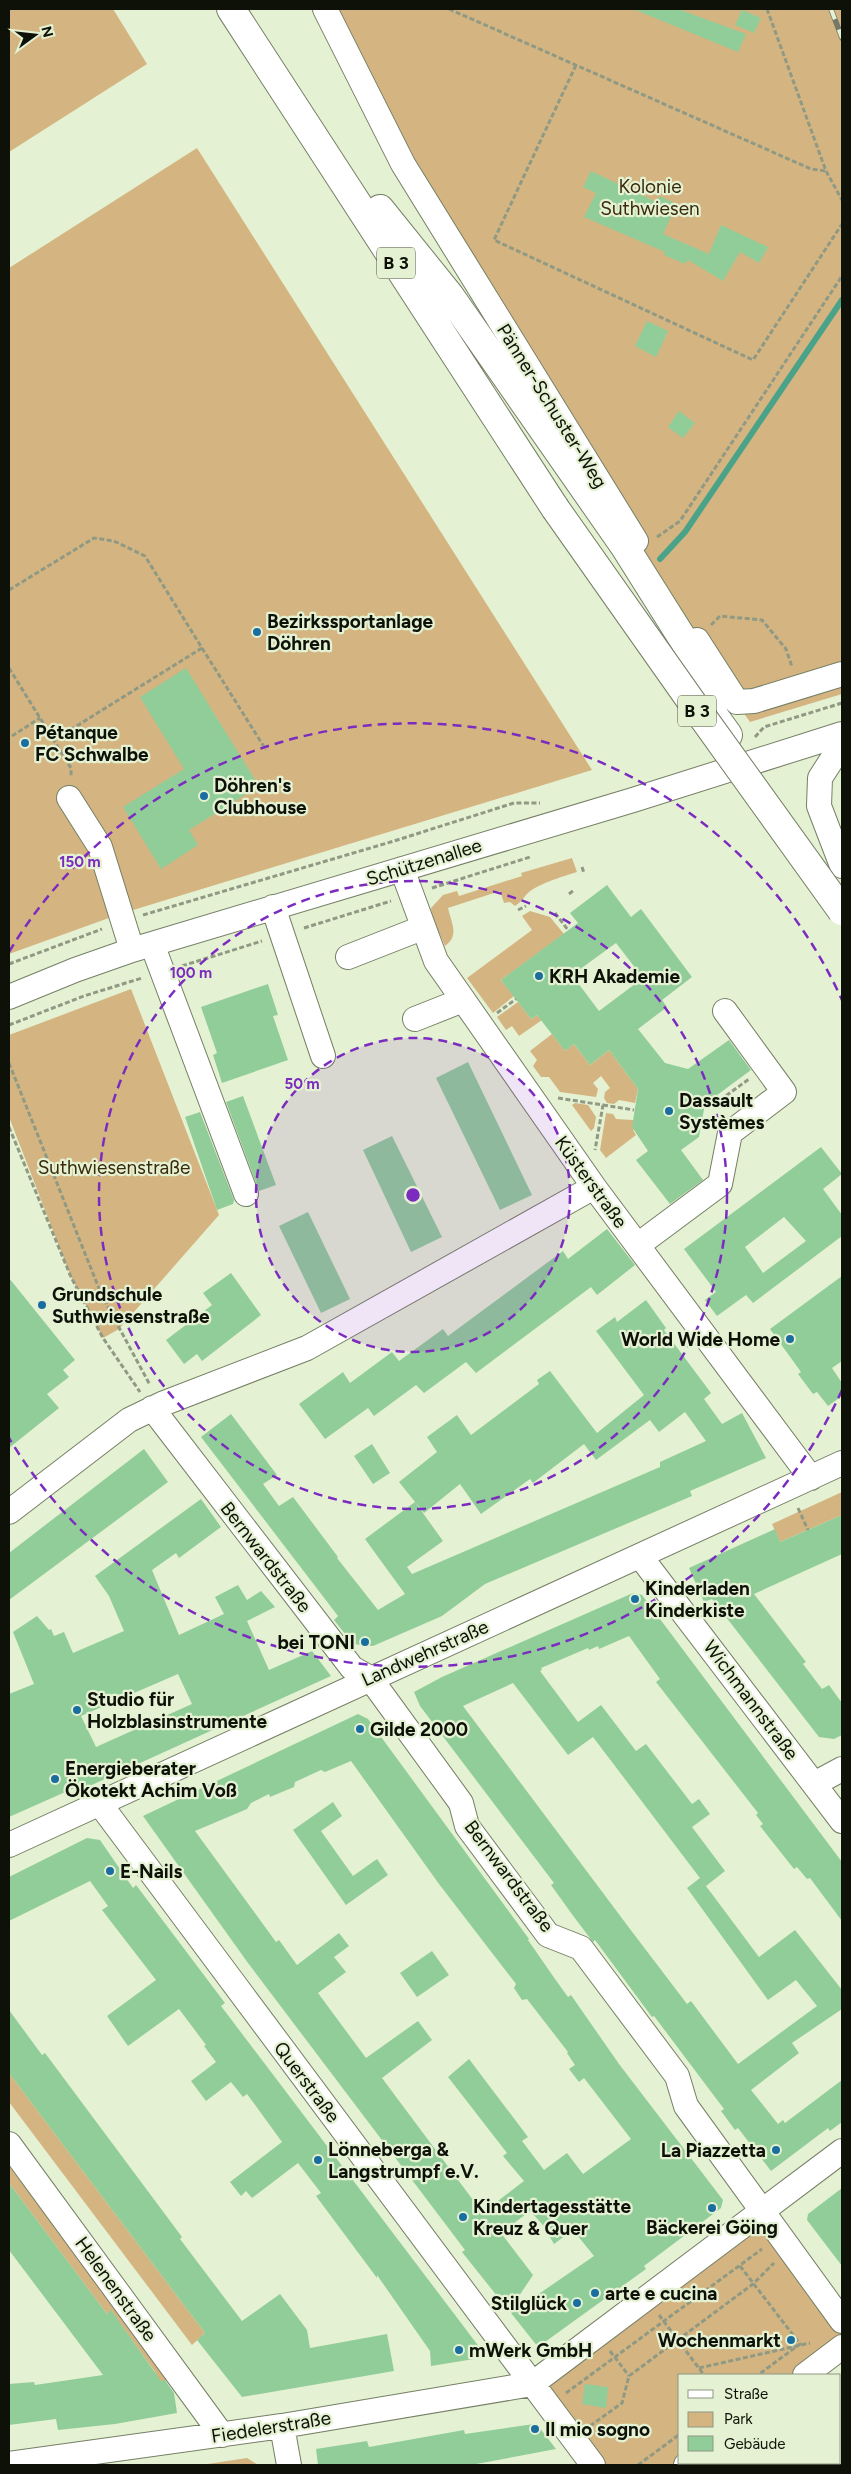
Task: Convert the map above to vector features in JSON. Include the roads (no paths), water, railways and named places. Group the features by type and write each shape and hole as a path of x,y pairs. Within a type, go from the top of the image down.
{"highway":[{"name":"B 3","path":"239,12 282,56 380,209 497,398 560,505 842,890"},
{"name":"B 3","path":"239,12 690,701 842,911"},
{"path":"380,209 450,296 625,547 698,663 715,717 749,764"}],"street":[{"name":"Pänner-Schuster-Weg","path":"325,9 403,164 640,549 737,702 754,701 842,674"},
{"name":"Schützenallee","path":"9,997 75,970 142,947 749,764 842,734"},
{"path":"842,744 820,778 819,806 842,866"},
{"path":"68,798 100,847 122,922 142,947 246,1194"},
{"name":"Küsterstraße","path":"402,868 422,928 436,961 594,1187 811,1478"},
{"path":"273,908 323,1056"},
{"path":"348,957 422,928"},
{"path":"414,1019 463,1000"},
{"path":"638,1246 720,1184 730,1133 784,1092 725,1011"},
{"path":"9,1512 130,1420 157,1406 307,1348 594,1187"},
{"name":"Bernwardstraße","path":"157,1406 352,1668 370,1678 461,1803 467,1826 548,1934 581,1948 677,2076 686,2106 761,2212 842,2321"},
{"name":"Landwehrstraße","path":"9,1846 370,1678 842,1463"},
{"name":"Wichmannstraße","path":"640,1556 842,1821"},
{"path":"814,1784 842,1769"},
{"name":"Querstraße","path":"100,1804 593,2465"},
{"name":"Helenenstraße","path":"9,2144 222,2435"},
{"path":"532,2384 842,2152"},
{"path":"806,2374 842,2347"},
{"name":"Fiedelerstraße","path":"9,2464 282,2426 532,2384"},
{"path":"282,2426 289,2465"}],"waterway":[{"path":"660,559 685,532 842,300"}],"railway":[{"path":"831,9 842,38"}],"place":[{"name":"Bezirkssportanlage Döhren","path":"257,632"},
{"name":"Pétanque FC Schwalbe","path":"25,743"},
{"name":"Döhren's Clubhouse","path":"204,796"},
{"name":"KRH Akademie","path":"539,976"},
{"name":"Dassault Systèmes","path":"669,1111"},
{"name":"Grundschule Suthwiesenstraße","path":"42,1305"},
{"name":"World Wide Home","path":"790,1339"},
{"name":"Kinderladen Kinderkiste","path":"635,1599"},
{"name":"bei TONI","path":"365,1642"},
{"name":"Studio für Holzblasinstrumente","path":"77,1710"},
{"name":"Gilde 2000","path":"360,1729"},
{"name":"Energieberater Ökotekt Achim Voß","path":"55,1779"},
{"name":"E-Nails","path":"110,1871"},
{"name":"La Piazzetta","path":"776,2150"},
{"name":"Lönneberga & Langstrumpf e.V.","path":"318,2160"},
{"name":"Bäckerei Göing","path":"712,2208"},
{"name":"Kindertagesstätte Kreuz & Quer","path":"463,2217"},
{"name":"arte e cucina","path":"595,2293"},
{"name":"Stilglück","path":"577,2303"},
{"name":"Wochenmarkt","path":"791,2340"},
{"name":"mWerk GmbH","path":"459,2350"},
{"name":"Il mio sogno","path":"535,2429"}],"park label":[{"name":"Kolonie Suthwiesen","path":"650,197"},
{"name":"Suthwiesenstraße","path":"114,1167"}]}
